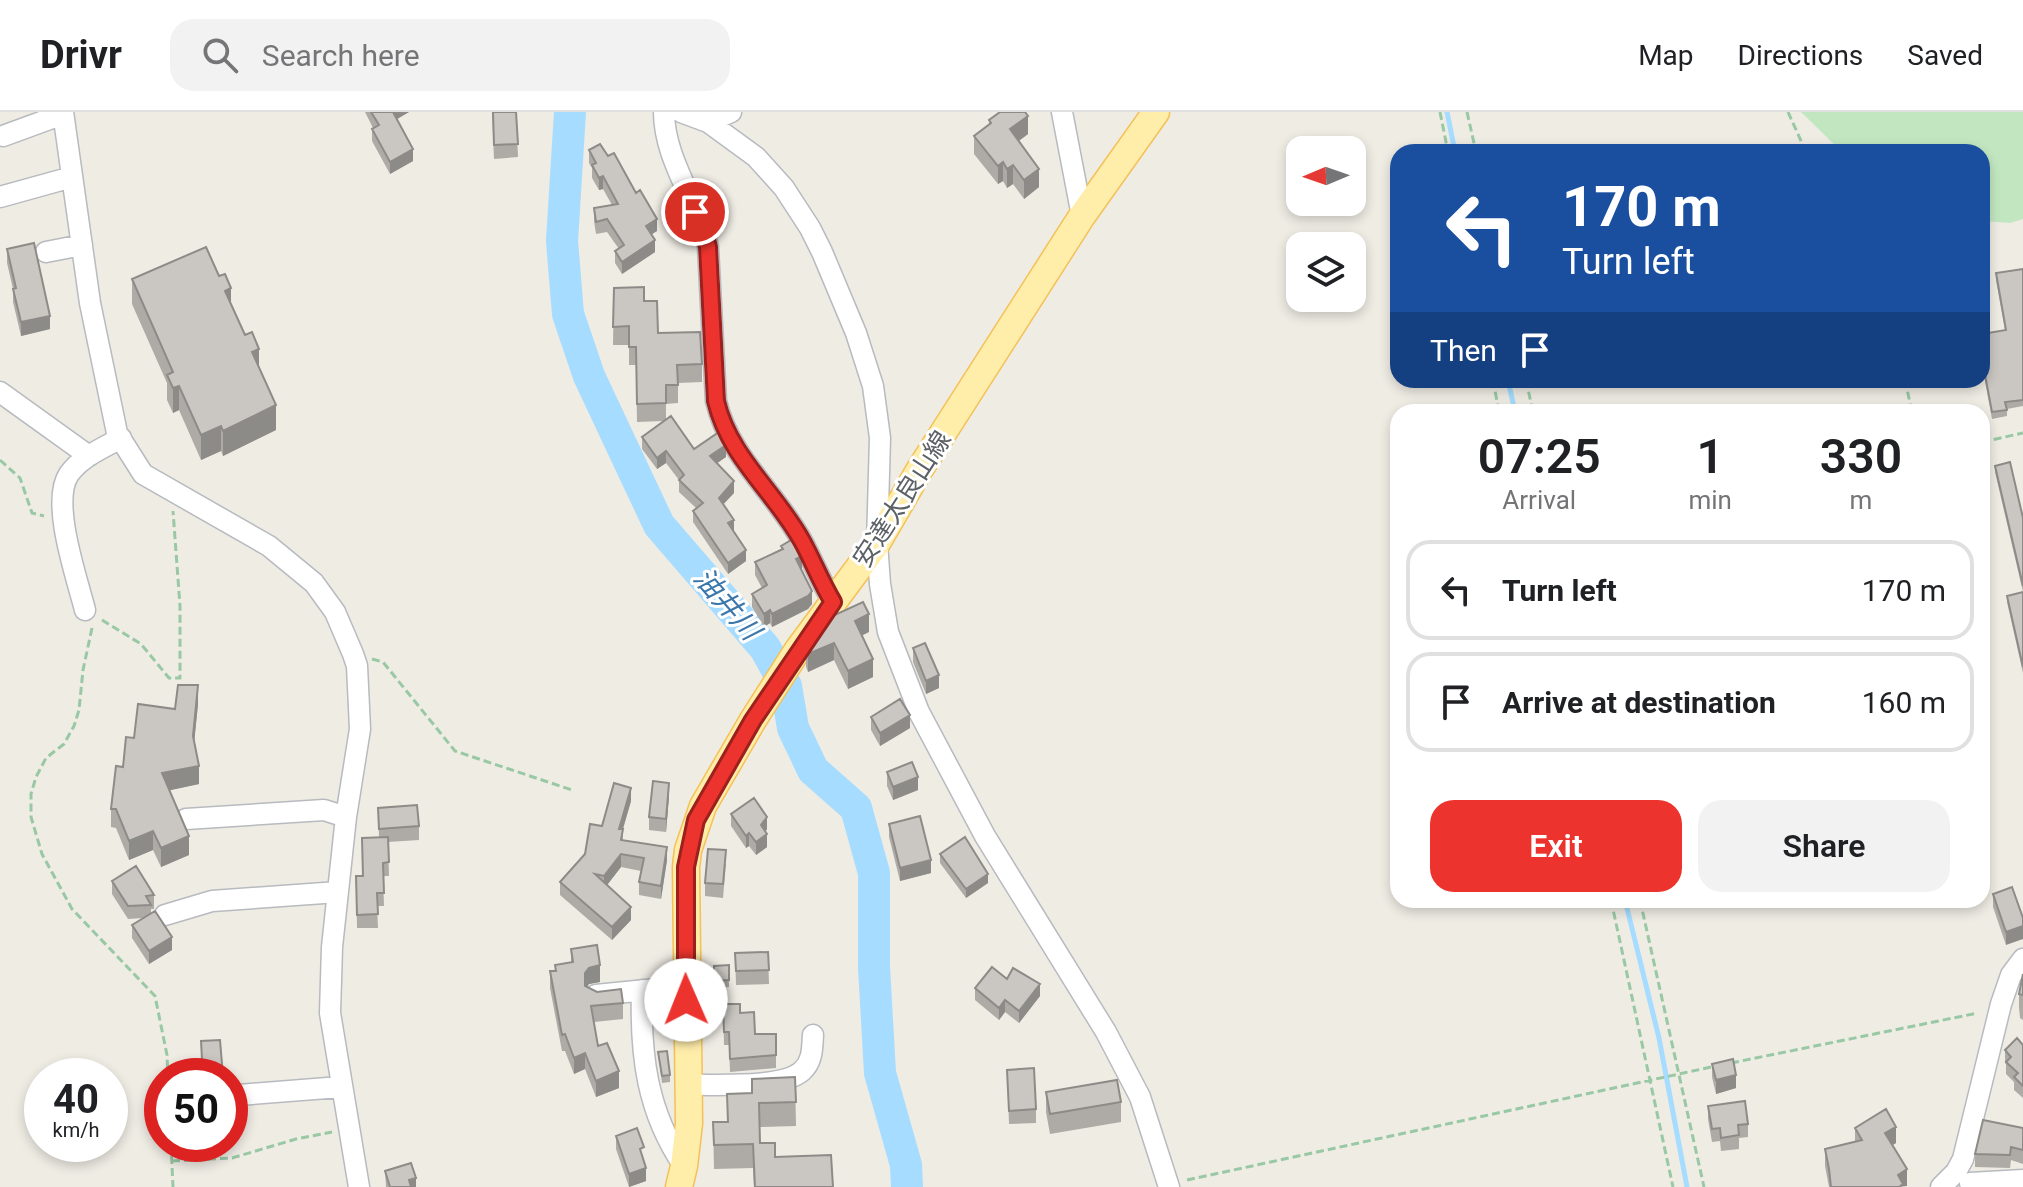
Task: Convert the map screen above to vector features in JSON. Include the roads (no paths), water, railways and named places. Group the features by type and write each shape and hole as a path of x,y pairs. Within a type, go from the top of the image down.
{"main road":[{"name":"安達太良山線","path":"682,1176 689,1123 685,897 688,850 703,806 797,651 877,543 920,469 1082,216 1156,112"}],"street":[{"path":"664,112 674,161 708,247 716,401 720,420 734,448 803,542 818,578 833,602"},
{"path":"681,112 708,122 756,157 784,188 810,228 856,333 873,386 880,438 877,543 888,632 919,712 985,836 1106,1032 1140,1097 1168,1186"},
{"path":"708,122 731,112"},
{"path":"1062,112 1082,216"},
{"path":"3,136 63,113 90,303 117,433 143,474 269,546 314,583 335,612 353,654 357,666 360,729 346,817 332,947 330,1013 359,1187"},
{"path":"0,197 72,177"},
{"path":"46,252 82,245"},
{"path":"0,392 89,456"},
{"path":"85,610 61,508 68,476 89,456 121,438"},
{"path":"186,819 324,810 346,817"},
{"path":"165,915 212,901 338,892"},
{"path":"1967,1179 1968,1145 2000,1009 2011,975 2023,959"},
{"path":"596,995 686,986"},
{"path":"642,990 641,1035 649,1084 661,1127 682,1176"},
{"path":"688,1085 770,1082 792,1077 803,1070 812,1056 813,1035"},
{"path":"248,1094 340,1087"},
{"path":"1941,1187 1967,1179 2023,1180"}],"waterway":[{"name":"油井川","path":"570,112 562,241 568,314 589,376 659,525 765,648 786,686 793,728 813,770 856,808 874,873 874,967 880,1073 906,1165 907,1187"},
{"path":"1447,112 1453,144"},
{"path":"1510,388 1513,404"},
{"path":"1627,908 1659,1038 1687,1187"}]}
